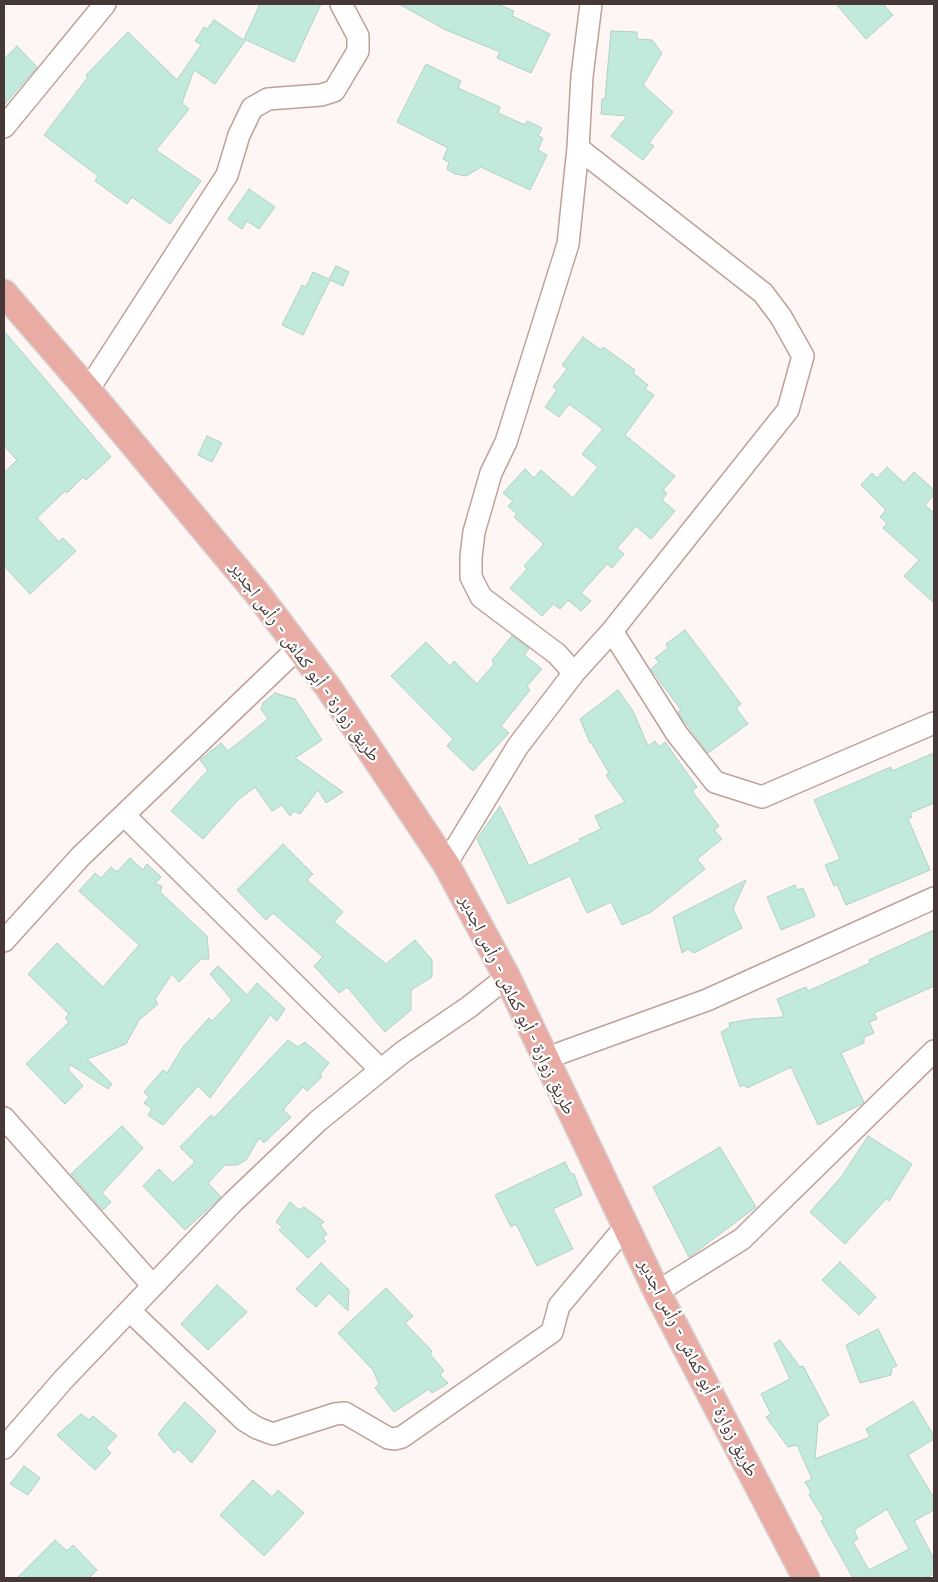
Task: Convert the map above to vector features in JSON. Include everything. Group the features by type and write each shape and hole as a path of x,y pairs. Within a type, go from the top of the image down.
{"main road":[{"name":"طريق زوارة - أبو كماش - رأس اجدير","path":"4,293 88,390 257,593 333,694 446,864 507,977 544,1059 626,1226 656,1292 806,1578"}],"street":[{"path":"4,127 105,4"},
{"path":"88,390 227,175 239,135 252,108 268,100 321,96 334,91 358,51 358,36 341,4"},
{"path":"574,673 557,654 481,597 471,577 471,557 474,532 490,473 506,442 568,244 578,148 582,76 591,4"},
{"path":"446,864 518,746 574,673 612,631 788,410 803,356 781,317 763,293 578,148"},
{"path":"612,631 677,734 715,782 762,797 934,722"},
{"path":"4,941 81,856 125,816 298,648"},
{"path":"125,816 380,1070"},
{"path":"544,1059 707,1000 934,898"},
{"path":"4,1448 63,1380 233,1202 318,1121 380,1070 507,977"},
{"path":"656,1292 742,1239 933,1054"},
{"path":"4,1118 153,1286"},
{"path":"130,1310 244,1420 257,1428 272,1434 335,1414 345,1413 388,1438 394,1439 402,1437 552,1332 560,1306 626,1226"}],"building":[{"path":"260,4 321,4 294,62 244,39"},
{"path":"399,4 497,4 514,11 512,16 550,34 531,73 497,58 500,52 446,30"},
{"path":"836,4 883,4 893,15 866,39"},
{"path":"214,20 245,41 215,84 194,70 182,103 189,109 156,150 201,181 170,224 132,197 127,204 95,181 98,176 44,135 88,77 86,75 128,32 177,80 201,45 195,41 204,27 207,29"},
{"path":"611,31 637,32 637,39 652,40 662,53 643,85 673,112 649,143 654,146 643,160 611,136 627,116 601,114 602,99 605,99"},
{"path":"17,46 37,67 4,105 4,59"},
{"path":"426,64 461,81 458,88 500,107 498,113 525,125 527,121 542,128 538,136 543,138 538,150 547,155 530,190 481,167 466,176 455,174 447,169 449,162 443,159 448,148 397,122"},
{"path":"249,189 275,207 259,229 247,221 242,229 228,219"},
{"path":"336,266 349,272 343,286 330,280 303,335 282,325 302,285 306,287 313,272 329,279"},
{"path":"4,331 111,457 86,480 83,477 67,493 65,491 37,518 59,542 63,538 76,551 30,594 4,566 4,473 17,460 4,446"},
{"path":"583,337 601,350 603,347 635,370 633,373 648,385 645,389 654,395 625,435 675,476 663,490 667,493 662,500 675,511 651,539 636,526 617,548 624,554 612,568 607,564 581,593 591,601 581,611 568,600 560,609 553,604 542,616 510,588 527,569 524,566 544,544 514,517 517,514 508,506 513,501 503,493 525,469 534,478 541,470 573,498 598,467 582,454 603,429 569,404 559,417 545,407 557,390 553,387 567,369 562,365"},
{"path":"207,436 222,443 212,462 198,455"},
{"path":"887,467 904,483 914,472 934,490 934,495 925,505 934,513 934,603 904,576 919,560 883,528 887,523 880,517 886,510 861,485 872,473 877,478"},
{"path":"685,630 741,704 736,708 748,724 708,753 681,717 678,712 681,710 651,669 659,662 655,658 668,648 666,644"},
{"path":"512,636 529,649 524,655 542,669 527,686 530,690 501,726 509,733 473,771 447,746 453,739 391,676 426,642 450,666 454,661 477,684 494,664 492,660"},
{"path":"618,690 633,711 648,746 655,741 659,747 665,742 697,787 692,791 719,826 714,830 722,839 697,859 705,869 651,912 622,925 611,902 587,913 570,876 508,904 477,839 500,806 529,866 581,841 579,839 601,829 595,816 625,802 606,775 609,773 590,743 580,719"},
{"path":"275,693 295,699 322,740 295,758 343,792 326,803 318,790 300,814 294,811 290,816 282,805 272,811 255,787 237,801 203,839 171,811 208,770 200,760 221,743 228,751 268,719 261,709 263,703"},
{"path":"934,753 934,803 910,813 912,817 908,819 930,870 846,905 837,884 834,886 825,865 840,859 814,800 891,767 892,771"},
{"path":"283,844 313,874 307,880 343,912 334,922 386,964 415,940 432,960 432,977 411,990 411,1010 385,1032 347,987 339,993 314,966 323,957 273,913 266,920 237,890"},
{"path":"130,858 143,870 147,864 161,877 155,884 162,886 160,892 207,936 209,959 201,959 179,982 172,974 155,999 158,1004 139,1020 126,1044 87,1059 112,1084 108,1089 71,1065 68,1069 83,1086 65,1104 26,1064 69,1022 65,1018 69,1014 28,974 57,943 103,987 139,945 79,891 95,873 101,878 111,867 117,872"},
{"path":"746,880 733,909 742,928 694,953 688,949 682,953 673,917"},
{"path":"795,885 797,890 803,888 815,916 781,930 767,897"},
{"path":"934,930 934,986 874,1013 877,1019 869,1022 874,1033 864,1037 864,1043 841,1053 864,1102 862,1104 818,1125 791,1067 747,1088 744,1085 740,1087 721,1032 730,1027 729,1023 784,1017 777,999 806,987 808,991 870,963 869,960"},
{"path":"218,966 247,995 257,983 285,1009 277,1021 270,1015 210,1098 198,1086 163,1125 148,1115 152,1109 144,1103 149,1097 144,1092 163,1070 167,1073 183,1047 209,1018 212,1021 232,1000 210,974"},
{"path":"288,1040 298,1047 305,1042 329,1063 320,1074 322,1077 307,1091 303,1087 283,1110 291,1117 264,1143 259,1138 246,1160 237,1165 225,1165 208,1183 221,1197 185,1230 143,1186 159,1169 173,1183 195,1162 180,1147 211,1115 214,1118"},
{"path":"122,1126 143,1148 102,1193 111,1202 103,1210 71,1174"},
{"path":"868,1136 912,1164 889,1201 886,1199 845,1244 810,1212 842,1176"},
{"path":"720,1147 756,1207 689,1257 653,1187"},
{"path":"565,1162 571,1174 574,1174 582,1195 553,1209 573,1249 537,1266 516,1224 511,1227 495,1195"},
{"path":"290,1202 299,1210 304,1207 324,1222 320,1225 327,1234 322,1238 326,1241 308,1258 279,1230 283,1227 276,1222"},
{"path":"840,1262 876,1297 859,1315 822,1280"},
{"path":"321,1263 349,1290 348,1311 329,1293 316,1307 296,1289"},
{"path":"217,1285 247,1312 208,1350 181,1324"},
{"path":"386,1288 413,1316 405,1323 432,1351 430,1354 444,1371 440,1375 448,1383 432,1393 429,1389 394,1412 375,1388 379,1384 373,1370 338,1333"},
{"path":"878,1329 897,1366 892,1368 891,1375 860,1383 846,1345"},
{"path":"780,1340 800,1367 803,1366 829,1415 818,1423 815,1459 870,1437 866,1429 913,1401 934,1436 934,1439 908,1455 934,1498 934,1510 914,1521 934,1559 934,1574 925,1578 853,1578 821,1521 824,1519 809,1495 811,1492 805,1482 812,1479 797,1445 788,1447 766,1417 771,1414 761,1394 790,1379 774,1344","holes":["887,1509 909,1549 869,1570 853,1542 858,1539 854,1530"]},
{"path":"185,1402 216,1431 192,1463 178,1449 174,1453 158,1434"},
{"path":"81,1414 89,1420 93,1416 117,1436 106,1448 111,1453 95,1470 57,1435"},
{"path":"24,1466 40,1478 28,1495 10,1484"},
{"path":"253,1480 272,1497 278,1490 304,1513 264,1556 220,1515"},
{"path":"55,1540 67,1551 73,1545 97,1570 89,1578 17,1578"}]}
